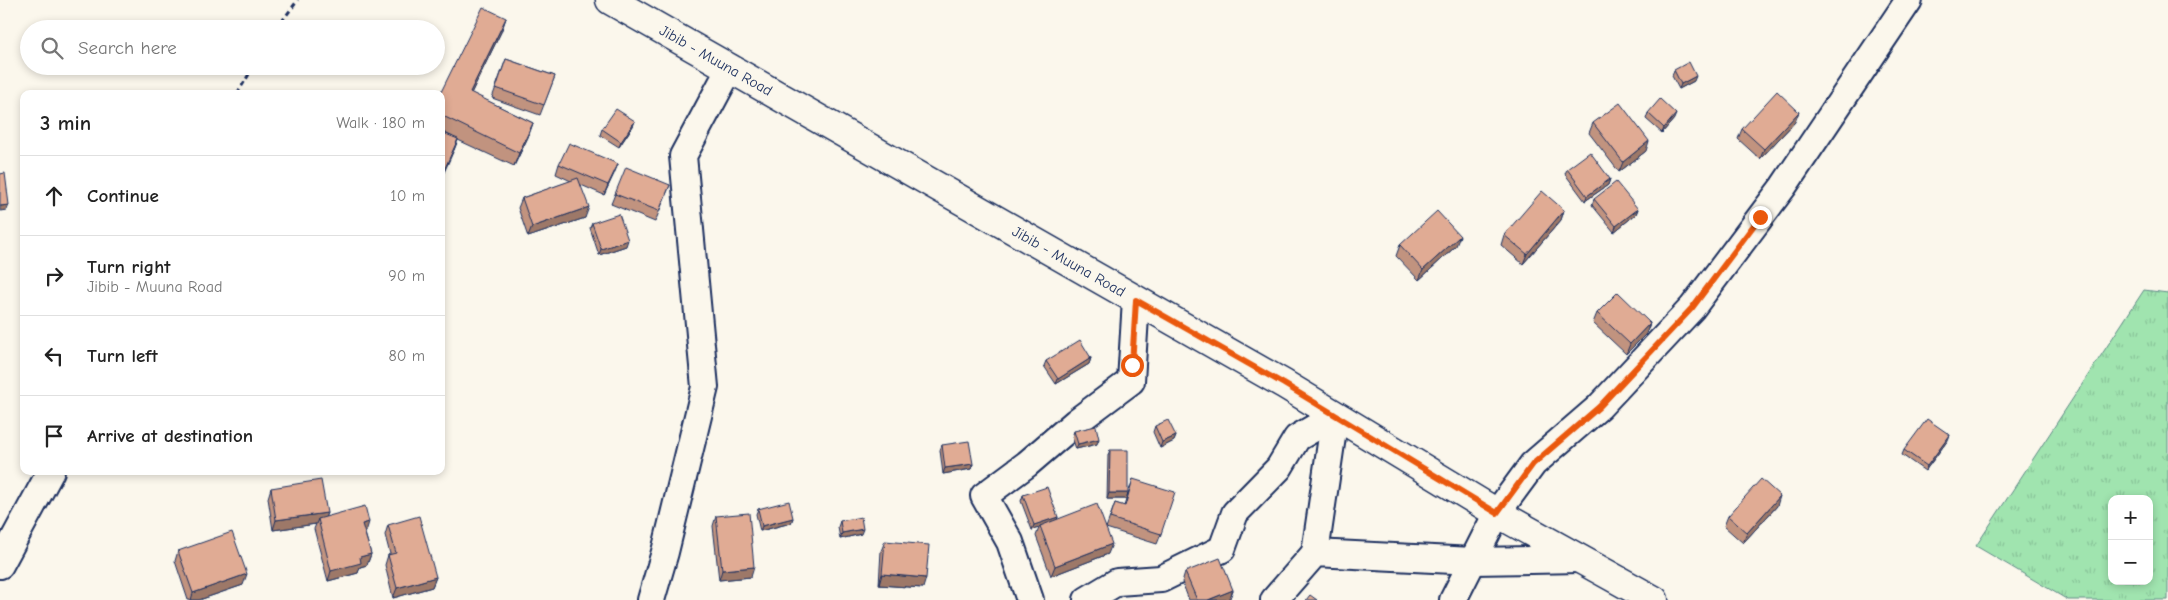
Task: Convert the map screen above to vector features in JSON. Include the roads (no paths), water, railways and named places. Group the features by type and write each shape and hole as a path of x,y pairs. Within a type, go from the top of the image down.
{"street":[{"name":"Jibib - Muuna Road","path":"610,0 1136,300 1497,513 1654,600"},
{"path":"1453,600 1497,513 1533,464 1599,407 1692,308 1783,187 1910,0"},
{"path":"650,600 665,552 705,387 684,156 730,68"},
{"path":"1030,600 1010,542 984,496 1027,464 1076,422 1131,381 1136,300"},
{"path":"1274,600 1315,554 1335,416"},
{"path":"1087,600 1117,582 1161,579 1222,549 1235,513 1279,468 1297,438 1335,416"},
{"path":"0,565 49,475"},
{"path":"1315,554 1473,561 1580,559"}]}
